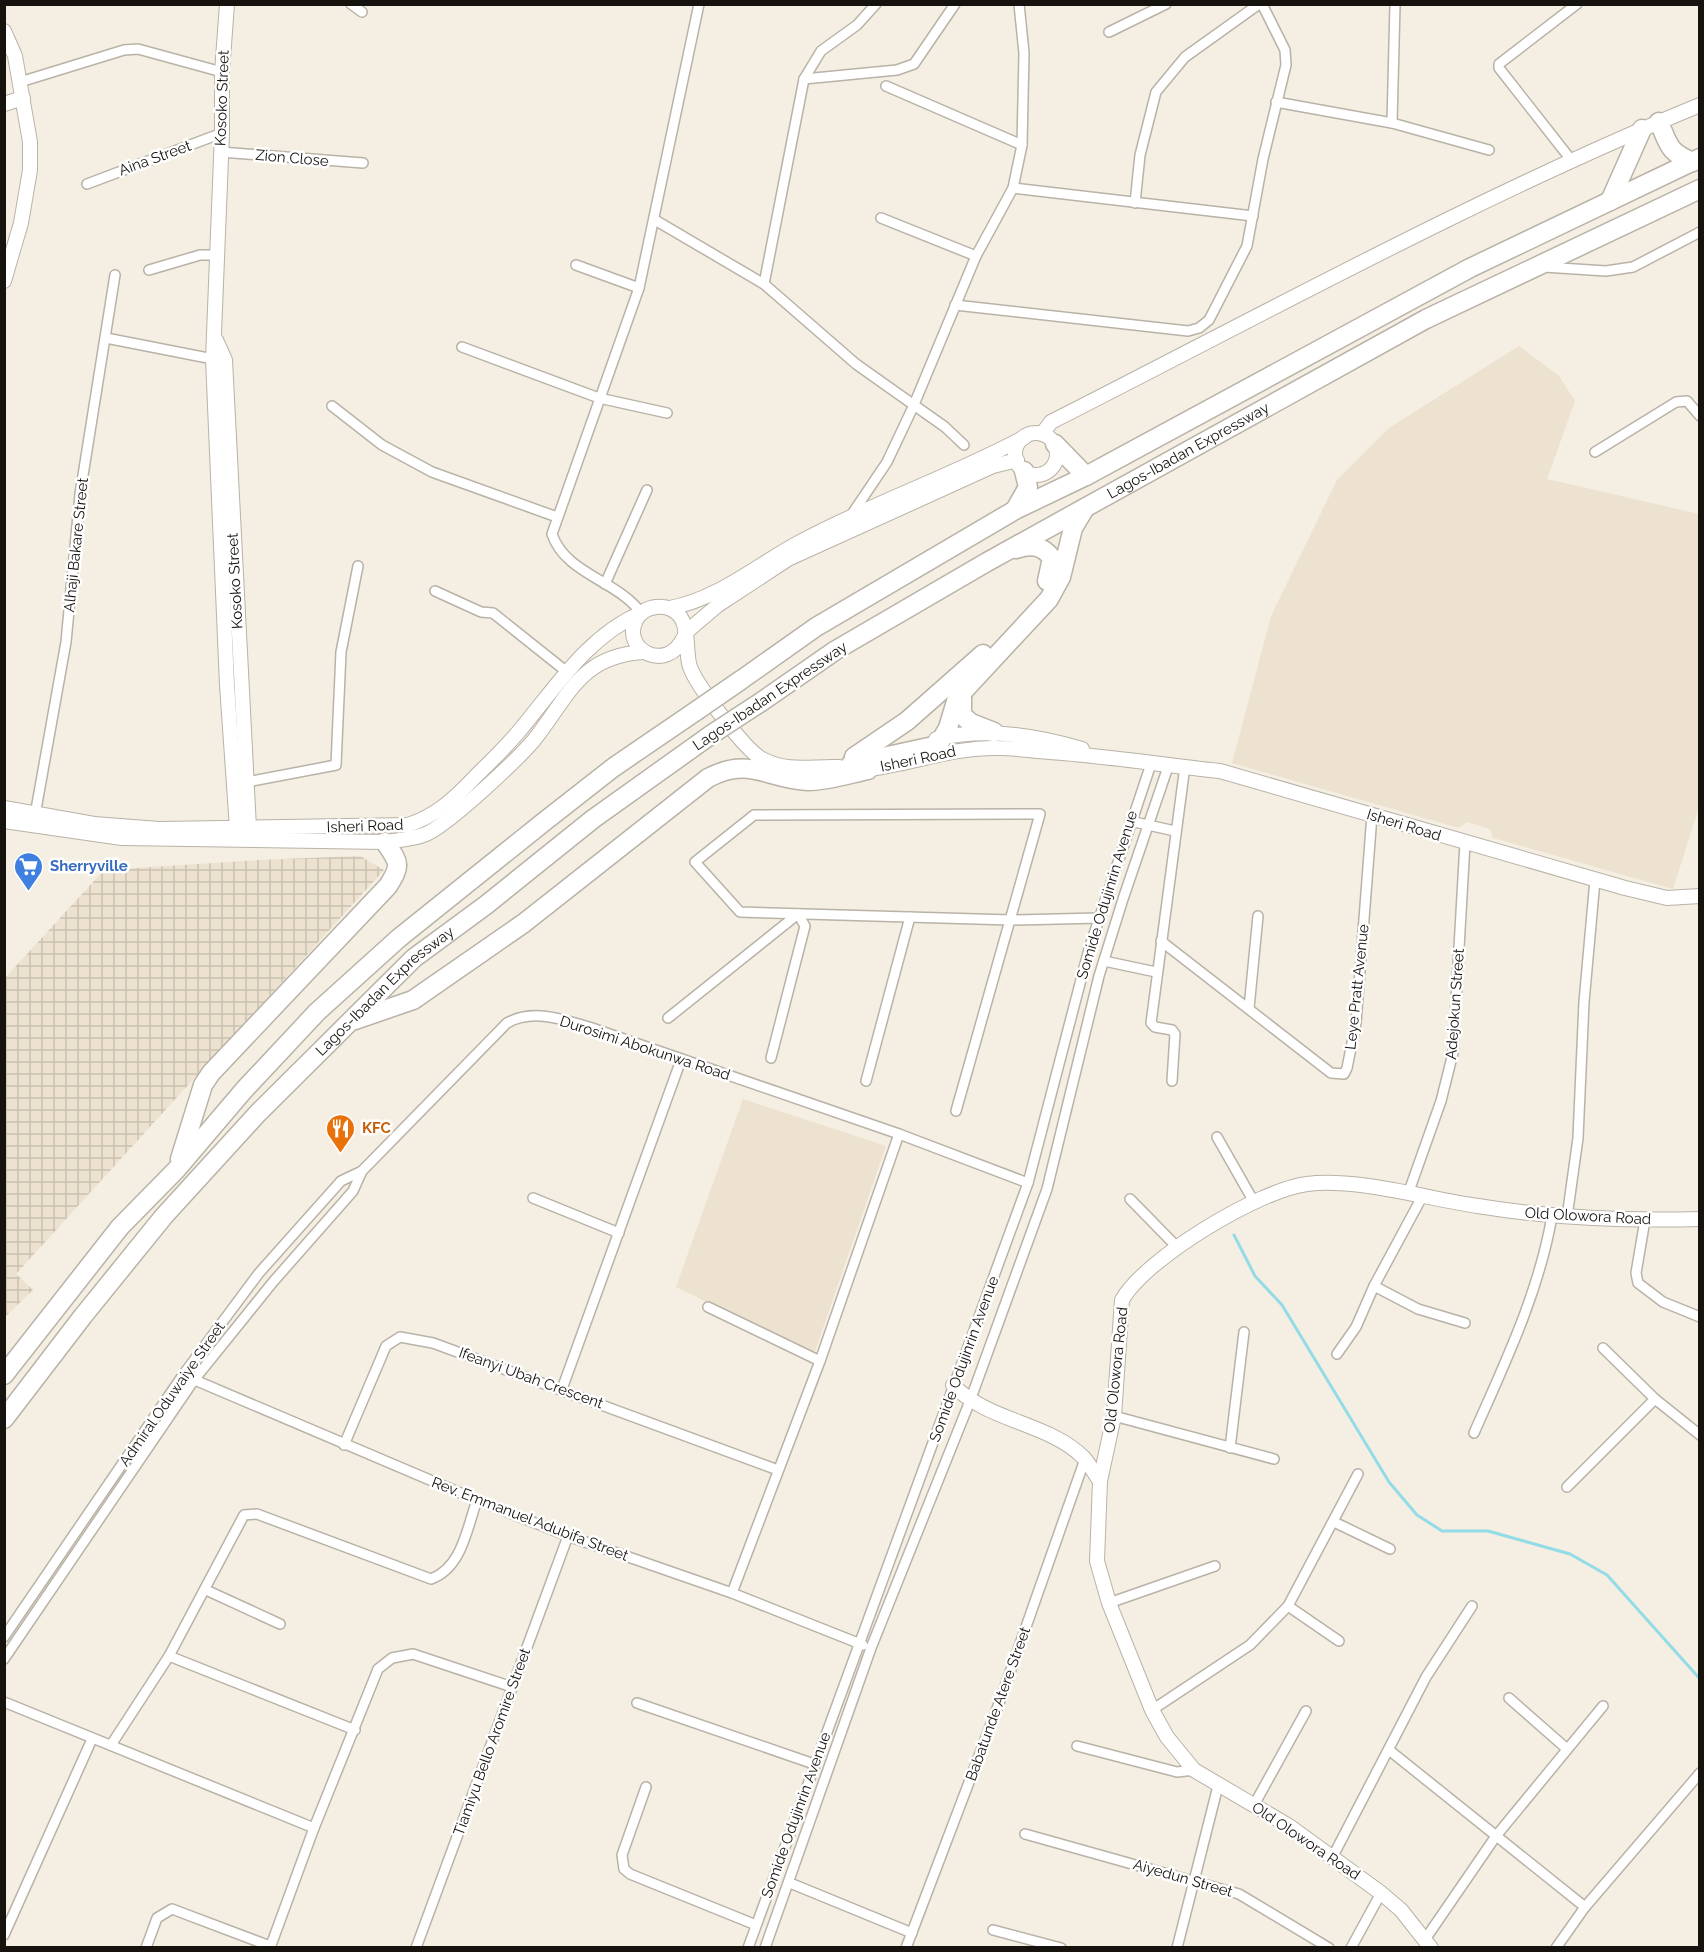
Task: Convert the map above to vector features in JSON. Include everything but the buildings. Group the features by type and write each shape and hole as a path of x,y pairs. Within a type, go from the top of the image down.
{"highway":[{"path":"1610,201 1650,126 1673,152 1696,160"},
{"name":"Lagos-Ibadan Expressway","path":"4,1375 120,1227 176,1170 244,1090 317,1012 399,938 614,767 816,627 1015,510 1086,476 1470,268 1696,160"},
{"name":"Lagos-Ibadan Expressway","path":"4,1419 164,1216 258,1113 414,958 486,905 602,813 712,734 836,650 1094,501 1426,319 1700,189"},
{"path":"1048,439 1086,476"},
{"path":"1015,510 1028,487 1021,466"},
{"path":"834,767 938,745 957,698 1049,599 1061,577 1077,519 1094,501"},
{"path":"854,757 907,721 949,686 994,643 1041,591 1050,576 1052,558 1038,546 1028,546 987,562"},
{"path":"962,693 962,715 971,723 994,732"},
{"path":"348,1023 413,1000 524,922 708,778 724,770 744,766 808,781 868,770"},
{"path":"176,1170 203,1084 211,1073 341,933 380,895 394,877 399,869 398,861 385,842"}],"main road":[{"name":"Kosoko Street","path":"227,4 222,72 222,133 213,358 243,828"},
{"path":"4,31 15,56 30,142 30,170 21,223 4,281"},
{"path":"4,104 23,98"},
{"path":"662,657 672,654 680,646 684,635 718,605 788,559 993,466 1021,466 1038,474 1050,469 1057,458 1048,439 1051,422 1215,337 1572,161 1700,105"},
{"name":"Kosoko Street","path":"214,335 225,360 234,684 247,782 243,828"},
{"path":"670,608 694,604 801,542 850,518 973,465 1025,437 1048,439"},
{"path":"1021,466 1017,447 1025,437"},
{"name":"Isheri Road","path":"4,808 120,827 243,828 408,825 424,820 449,804 517,734 567,672 597,640 626,620 655,606 670,608 684,623 690,668 738,738 756,756 775,765 799,769 834,767 868,770 950,751 981,748 1152,761 1220,771 1595,880 1667,898 1700,896"},
{"path":"641,613 635,622 633,633 636,643 643,652"},
{"name":"Isheri Road","path":"4,821 122,838 385,842 425,835 437,828 532,742 585,673 601,660 621,653 643,652 690,668"},
{"name":"Isheri Road","path":"738,738 782,761 823,763 942,737 994,732 1062,743 1107,756"},
{"name":"Old Olowora Road","path":"1429,1943 1381,1893 1254,1805 1194,1770 1167,1737 1152,1710 1109,1603 1097,1561 1100,1481 1114,1416 1122,1300 1128,1290 1199,1232 1254,1202 1284,1190 1322,1183 1552,1216 1645,1220 1700,1219"},
{"path":"953,1385 970,1401 1029,1426 1085,1459 1100,1481"}],"street":[{"path":"351,4 362,12"},
{"path":"641,613 633,601 565,556 555,543 552,534 639,288 699,4"},
{"path":"764,284 804,80 822,51 857,25 876,4"},
{"path":"804,80 897,70 914,64 956,4"},
{"path":"850,518 882,470 913,406 976,256 1013,188 1022,145 1024,53 1019,4"},
{"path":"1109,32 1166,4"},
{"path":"955,305 1188,331 1199,328 1209,320 1247,246 1276,102 1286,65 1285,50 1260,4 1185,57 1156,92 1140,155 1135,203"},
{"path":"1392,123 1395,4"},
{"path":"1572,161 1499,68 1499,64 1577,4"},
{"path":"20,82 124,50 138,49 222,72"},
{"path":"886,86 1022,145"},
{"path":"1276,102 1392,123 1489,150"},
{"name":"Aina Street","path":"87,184 222,133"},
{"name":"Zion Close","path":"221,152 363,163"},
{"path":"1013,188 1253,216"},
{"path":"881,218 976,256"},
{"path":"655,220 764,284 856,364 945,427 964,445"},
{"path":"1536,266 1606,271 1633,267 1700,232"},
{"path":"150,270 200,255 217,255"},
{"path":"576,265 639,288"},
{"name":"Alhaji Bakare Street","path":"36,815 66,642 80,494 115,275"},
{"path":"106,338 213,358"},
{"path":"462,346 599,398 667,413"},
{"path":"1595,452 1676,402 1687,401 1700,416"},
{"path":"332,406 382,445 432,472 557,518"},
{"path":"605,584 647,490"},
{"path":"247,782 330,767 337,762 337,692 341,652 358,566"},
{"path":"435,591 481,612 493,613 567,672"},
{"name":"Somide Odujinrin Avenue","path":"748,1947 1028,1183 1069,1022 1099,918 1152,761"},
{"path":"765,1947 790,1883 871,1648 970,1401 1047,1189 1104,961 1169,764"},
{"path":"1172,1081 1176,1034 1172,1030 1155,1027 1151,1023 1185,766"},
{"path":"956,1112 1011,920 1040,814 754,815 695,862 740,912 1011,920 1099,918"},
{"name":"Leye Pratt Avenue","path":"1161,941 1331,1073 1344,1074 1356,1023 1372,815"},
{"path":"1130,821 1175,831"},
{"name":"Adejokun Street","path":"1337,1353 1356,1327 1415,1195 1441,1101 1453,1053 1465,843"},
{"path":"1567,1217 1578,1138 1584,1002 1595,880"},
{"path":"668,1018 798,914"},
{"path":"771,1058 805,926 798,914"},
{"path":"1250,1008 1258,916"},
{"path":"866,1081 910,917"},
{"path":"1104,961 1156,972"},
{"name":"Durosimi Abokunwa Road","path":"194,1380 273,1282 353,1191 362,1171 507,1023 531,1014 559,1019 899,1134 1028,1183"},
{"path":"562,1389 681,1060"},
{"path":"732,1593 820,1361 899,1134"},
{"path":"1217,1137 1254,1202"},
{"path":"1038,1146 1057,1151"},
{"name":"Admiral Oduwaiye Street","path":"4,1637 183,1375 267,1264 340,1181 362,1171"},
{"path":"533,1198 619,1233"},
{"path":"1131,1199 1178,1248"},
{"path":"1474,1433 1506,1360 1529,1299 1546,1251 1552,1216"},
{"path":"1645,1220 1636,1273 1638,1283 1663,1302 1700,1317"},
{"path":"1374,1286 1418,1309 1465,1323"},
{"path":"708,1307 820,1361"},
{"path":"1230,1448 1244,1332"},
{"name":"Ifeanyi Ubah Crescent","path":"344,1445 386,1346 400,1336 433,1343 778,1470"},
{"path":"1603,1348 1654,1399 1700,1435"},
{"name":"Rev. Emmanuel Adubifa Street","path":"183,1375 477,1500 568,1536 732,1593 871,1648"},
{"name":"Admiral Oduwaiye Street","path":"4,1659 194,1380"},
{"path":"1567,1487 1654,1399"},
{"path":"1114,1416 1274,1459"},
{"name":"Babatunde Atere Street","path":"906,1947 1001,1698 1085,1459"},
{"path":"1152,1710 1250,1645 1288,1606 1335,1522 1358,1474"},
{"path":"111,1745 169,1656 244,1515 252,1513 431,1579 448,1571 455,1562 477,1500"},
{"path":"1335,1522 1390,1550"},
{"name":"Tiamiyu Bello Aromire Street","path":"416,1947 568,1536"},
{"path":"1109,1603 1215,1566"},
{"path":"206,1590 280,1624"},
{"path":"1288,1606 1339,1641"},
{"path":"1332,1858 1426,1677 1472,1606"},
{"path":"146,1947 157,1918 172,1909 270,1947 314,1828 378,1669 392,1658 402,1655 427,1657 512,1688"},
{"path":"169,1656 355,1730"},
{"path":"1509,1698 1567,1749"},
{"path":"4,1702 314,1828"},
{"path":"637,1702 814,1764"},
{"path":"1429,1943 1496,1836 1603,1706"},
{"path":"1254,1805 1306,1711"},
{"path":"4,1935 92,1739"},
{"path":"1077,1746 1177,1772 1194,1770"},
{"path":"1389,1750 1585,1907"},
{"path":"1556,1947 1585,1907 1700,1773"},
{"path":"1176,1947 1218,1786"},
{"path":"646,1787 622,1855 624,1869 630,1874 756,1925"},
{"name":"Aiyedun Street","path":"1025,1834 1193,1879 1248,1898 1329,1947"},
{"path":"790,1883 912,1933"},
{"path":"1351,1947 1381,1893"},
{"path":"993,1930 1061,1947"}],"shaded area":[{"path":"1519,346 1559,376 1575,401 1547,479 1699,514 1699,807 1673,889 1493,838 1490,829 1467,822 1459,828 1232,763 1271,616 1337,480 1389,428"},
{"path":"360,856 384,870 16,1274 33,1290 5,1317 5,978 104,870"},
{"path":"743,1099 886,1146 814,1354 676,1287"}],"waterway":[{"path":"1234,1235 1255,1276 1282,1305 1389,1482 1417,1515 1442,1531 1488,1531 1570,1554 1607,1575 1700,1679"}],"place":[{"name":"Sherryville","path":"29,892"},
{"name":"KFC","path":"341,1154"}]}
